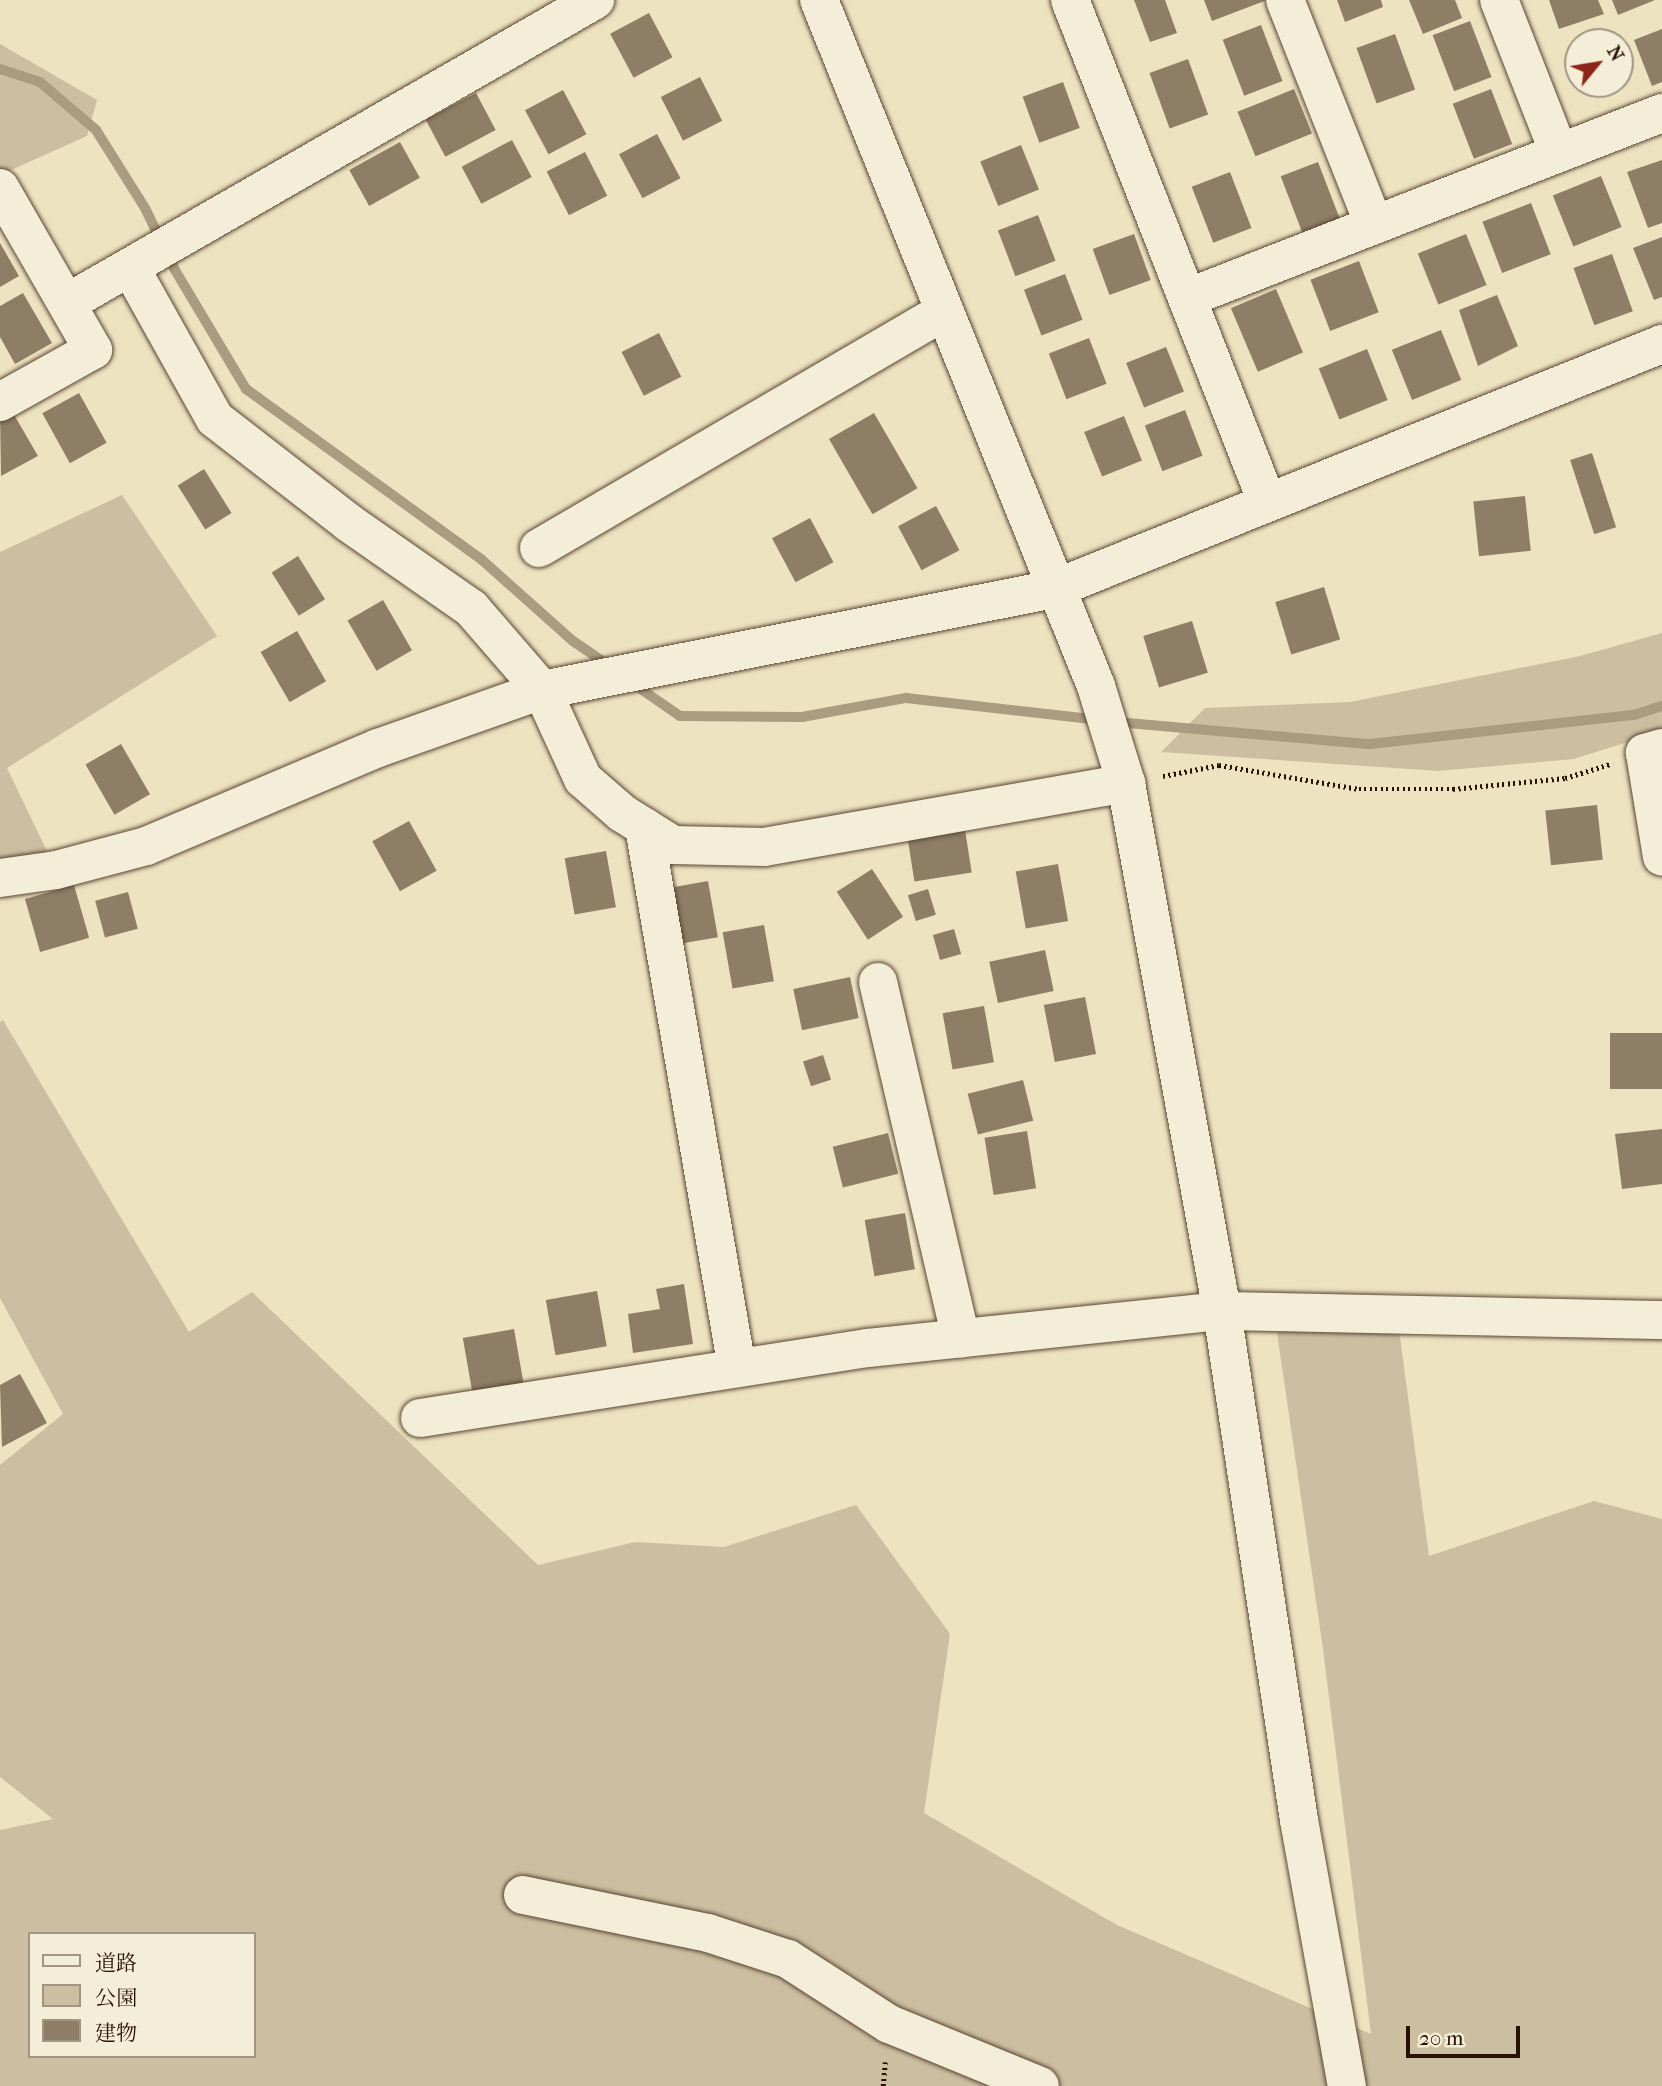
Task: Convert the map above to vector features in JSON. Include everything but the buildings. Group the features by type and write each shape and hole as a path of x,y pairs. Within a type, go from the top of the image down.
{"street":[{"path":"67,303 595,0"},
{"path":"819,0 1098,695 1126,783 1222,1311 1299,1820 1347,2086"},
{"path":"1070,0 1268,502"},
{"path":"1285,0 1374,225"},
{"path":"1499,0 1559,153"},
{"path":"1187,298 1662,113"},
{"path":"0,188 93,351 0,402"},
{"path":"136,264 215,419 349,523 471,608 542,690 583,779 622,813 674,845 764,847 1126,783"},
{"path":"540,548 944,311"},
{"path":"0,878 56,870 146,846 378,748 542,690 1054,589 1662,344"},
{"path":"1653,751 1662,857"},
{"path":"644,827 737,1368"},
{"path":"878,982 961,1338"},
{"path":"420,1418 868,1348 1222,1311 1662,1320"},
{"path":"523,1895 708,1933 788,1959 889,2024 1040,2086"}],"path":[{"path":"1126,783 1219,765 1359,789 1453,789 1565,778 1653,751"}],"green space":[{"path":"0,44 97,100 87,136 0,175"},
{"path":"122,495 217,636 7,768 56,870 0,881 0,552"},
{"path":"1662,633 1662,731 1574,759 1438,771 1161,752 1205,708 1350,702 1580,656"},
{"path":"3,1020 189,1332 252,1292 538,1565 635,1542 724,1547 856,1505 950,1634 924,1813 1117,1925 1371,2034 1323,1649 1274,1312 1397,1314 1429,1556 1594,1501 1662,1519 1662,2086 0,2086 0,1830 53,1819 0,1777 0,1465 63,1414 0,1298 0,1022"}],"waterway":[{"path":"0,69 40,82 96,130 145,208 175,270 246,389 482,560 573,641 611,667"},
{"path":"632,683 680,716 802,717 906,698 1100,720"},
{"path":"1116,722 1370,744 1634,715 1662,706"}]}
